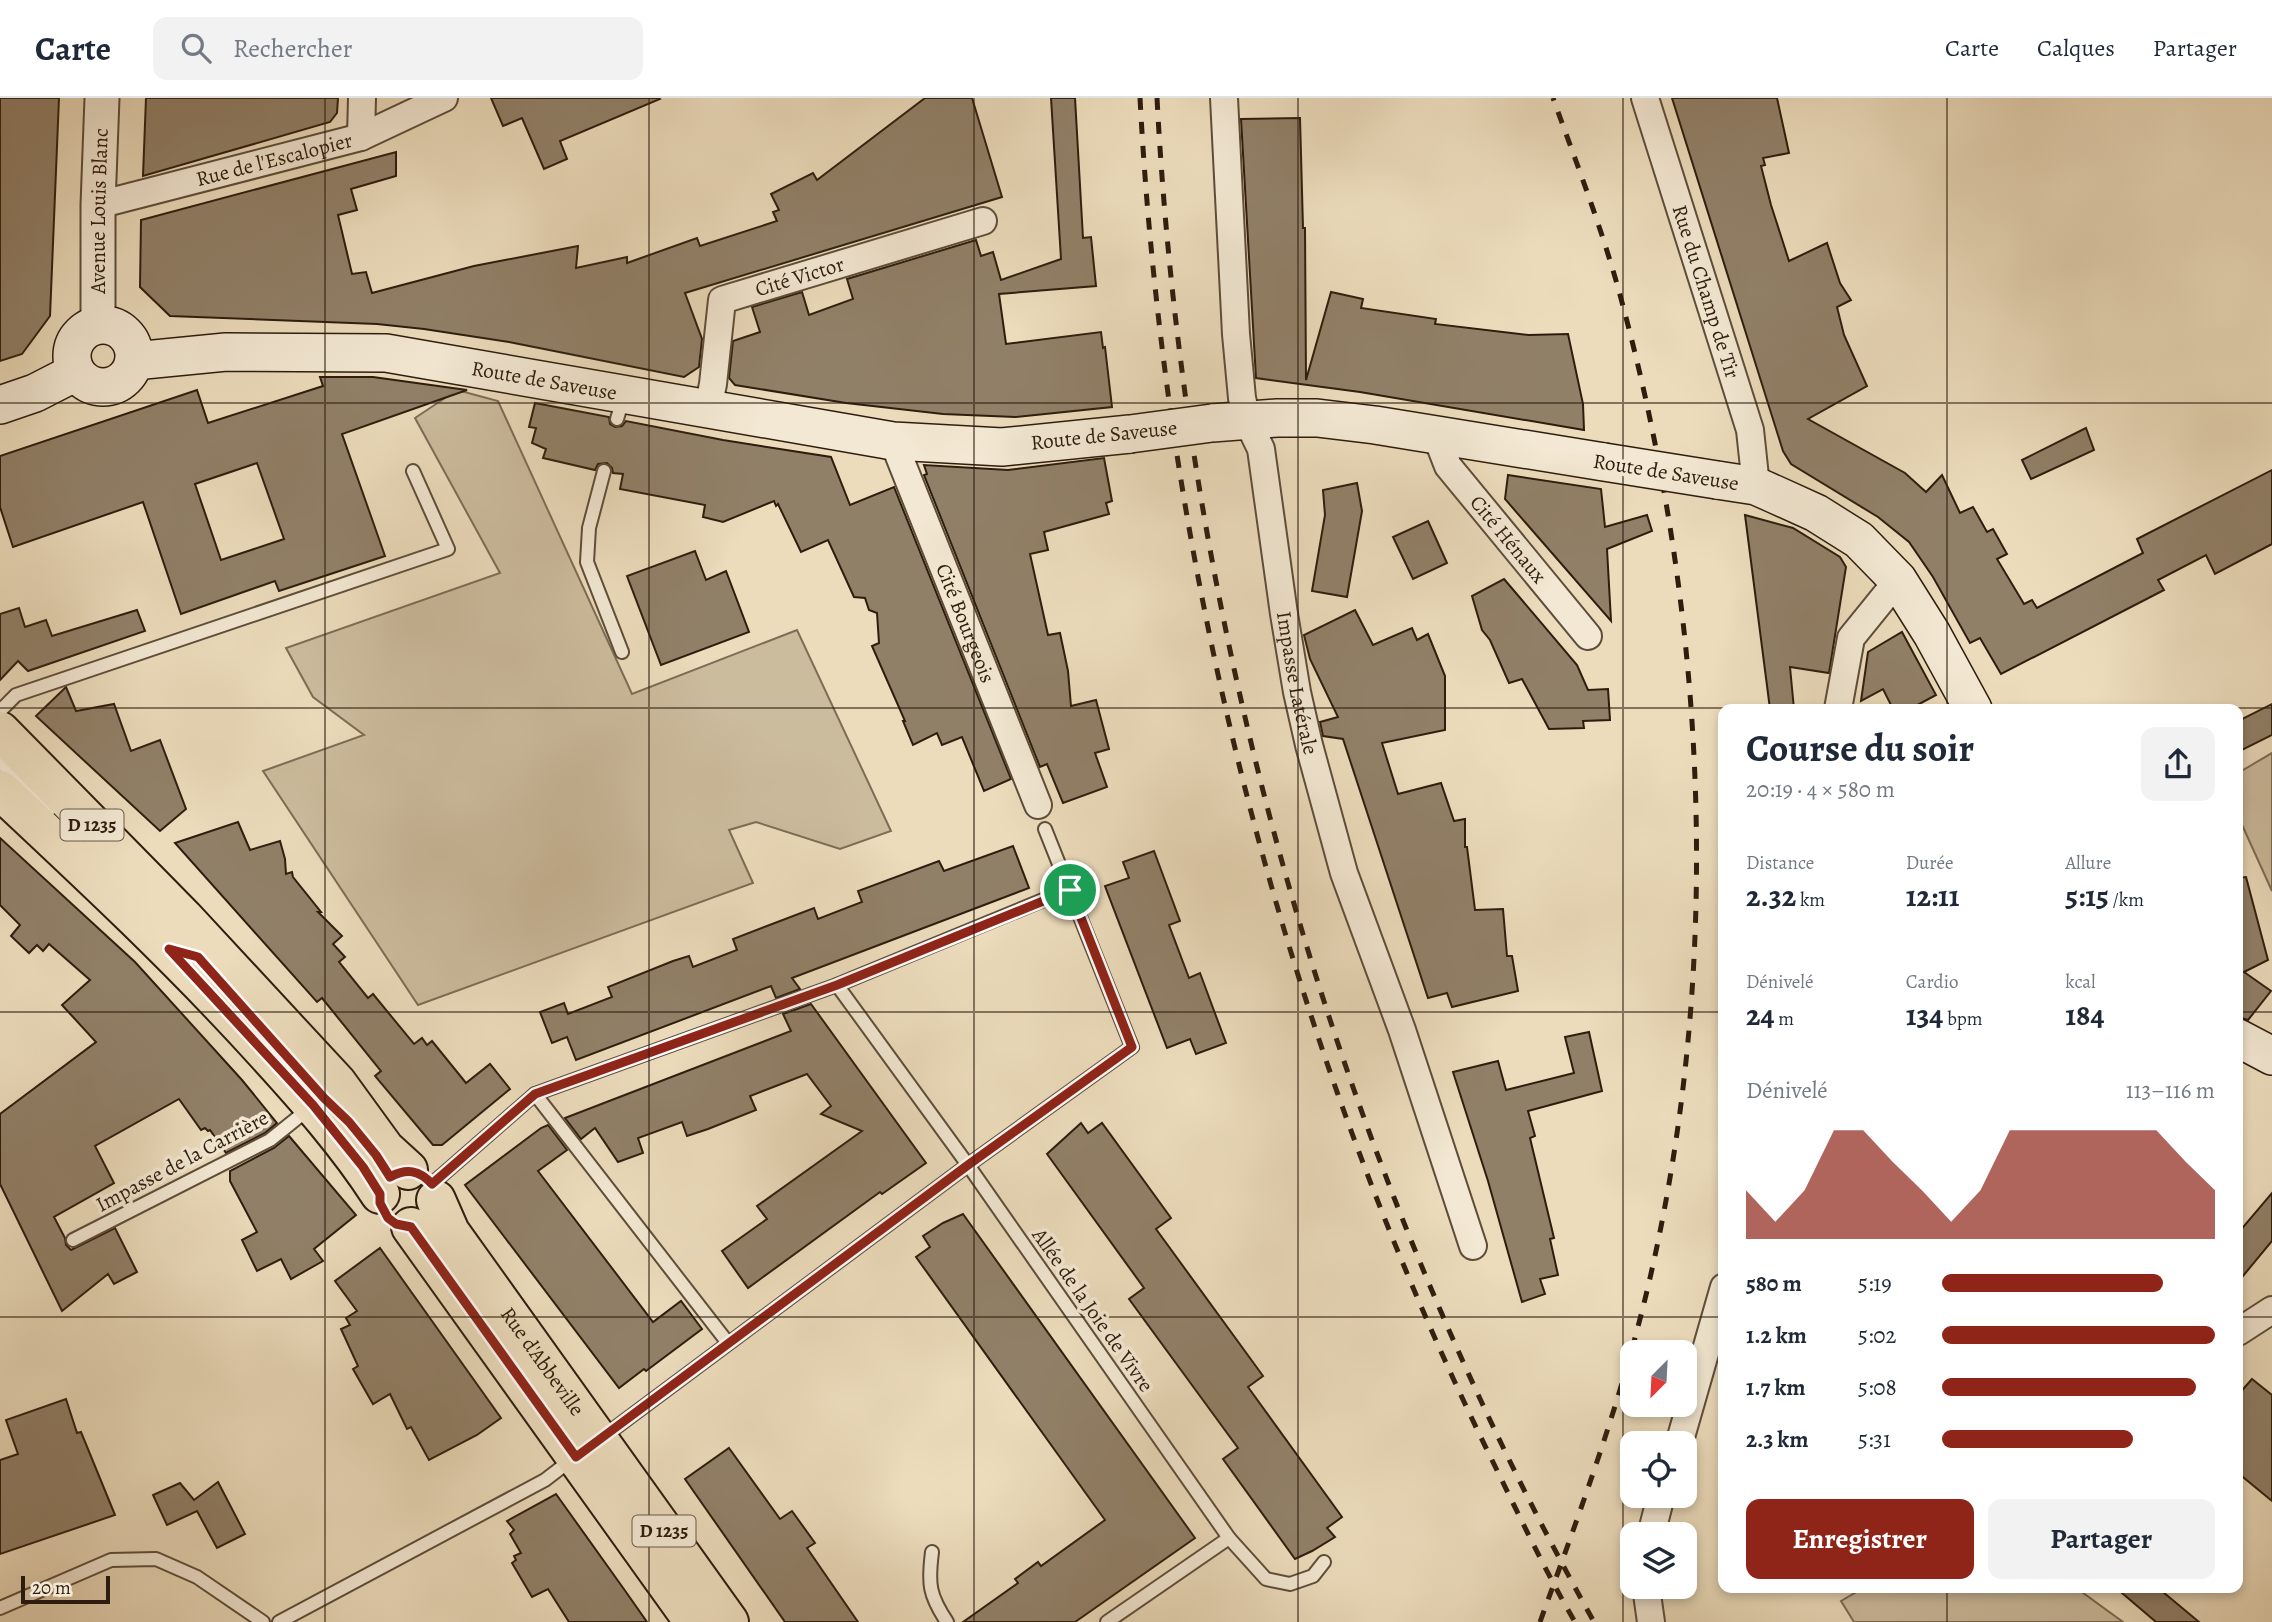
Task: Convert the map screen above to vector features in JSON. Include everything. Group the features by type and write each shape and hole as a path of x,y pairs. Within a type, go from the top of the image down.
{"main road":[{"path":"98,325 108,325 119,329 128,337 133,347 134,361 125,378 117,384 105,387 83,380 76,372 72,357 74,346 82,333 98,325"},
{"name":"Route de Saveuse","path":"134,361 226,352 386,353 620,407 708,410 893,441 1002,447 1229,421 1317,418 1756,486 1816,513 1859,540 1898,580 1932,634 1970,704"},
{"path":"0,405 35,393 76,372"},
{"name":"Rue d'Abbeville","path":"0,731 181,941 326,1094 385,1149 412,1196 450,1232 587,1448 709,1618"},
{"name":"Rue d'Abbeville","path":"0,789 181,941"},
{"path":"2243,1041 2272,1056"}],"street":[{"name":"Avenue Louis Blanc","path":"98,325 98,205 102,98"},
{"path":"361,137 362,98"},
{"name":"Rue de l'Escalopier","path":"98,205 361,137 444,98"},
{"name":"Impasse Latérale","path":"1224,98 1236,334 1242,398 1229,421 1261,449 1297,692 1331,825 1344,873 1402,1030 1473,1246"},
{"name":"Rue du Champ de Tir","path":"1645,98 1750,430 1756,486"},
{"name":"Cité Victor","path":"708,410 722,300 982,221"},
{"name":"Cité Hénaux","path":"1436,435 1448,466 1588,636"},
{"name":"Cité Bourgeois","path":"893,441 1042,817"},
{"path":"1839,704 1851,638 1898,580"},
{"path":"1683,1431 1718,1308"},
{"path":"2243,1329 2272,1310"},
{"path":"1648,1599 1651,1622"}],"lane":[{"path":"0,711 16,695 448,549 413,471"},
{"path":"604,471 589,528 587,562 622,652"},
{"path":"0,762 59,819"},
{"path":"279,1622 545,1480 968,1165 1132,1047 1042,817"},
{"path":"349,1122 412,1196 535,1094 837,985 1070,890"},
{"path":"146,900 181,941"},
{"name":"Allée de la Joie de Vivre","path":"837,985 968,1165 1229,1538 1266,1579 1290,1584 1313,1576 1324,1562"},
{"name":"Impasse de la Carrière","path":"74,1240 270,1140 326,1094"},
{"path":"535,1094 729,1343"},
{"path":"1107,1622 1229,1538"},
{"path":"932,1552 929,1578 935,1603 947,1622"},
{"path":"0,1608 111,1560 156,1559 197,1577 263,1622"}],"shaded area":[{"path":"457,390 498,401 632,694 797,630 891,831 840,849 756,822 729,830 753,883 418,1005 263,771 364,735 313,697 286,648 500,573 415,418"},
{"path":"2272,753 2272,891 2243,827 2243,770"},
{"path":"1855,1593 2083,1593 2123,1622 1854,1622 1841,1601"}],"building":[{"path":"0,98 59,98 50,316 22,354 0,361"},
{"path":"146,98 338,98 337,113 330,122 143,176"},
{"path":"491,98 660,99 560,141 567,159 544,169 522,118 503,126"},
{"path":"925,98 972,98 1002,197 685,293 702,339 699,367 684,377 509,342 424,329 377,324 170,316 140,287 141,220 396,152 396,176 351,189 357,210 338,215 352,274 366,272 372,293 474,266 578,246 576,268 627,257 627,263 697,238 700,246 777,221 773,212 779,210 771,194 813,173 817,180"},
{"path":"1051,98 1075,98 1083,238 1091,237 1096,286 999,294 1006,344 1101,332 1112,407 1015,417 943,414 846,403 735,385 729,378 733,341 760,332 752,307 802,292 809,315 853,299 847,279 976,240 981,256 993,252 1001,280 1061,259"},
{"path":"1672,98 1777,98 1789,153 1763,158 1765,165 1761,166 1771,205 1789,261 1827,243 1840,283 1851,300 1837,307 1844,335 1867,386 1808,419 1905,473 1926,492 1942,475 1960,513 1973,507 1987,532 1993,529 2007,554 1997,559 2024,604 2032,600 2037,608 2143,553 2137,539 2272,470 2272,544 2215,574 2206,555 2158,580 2164,590 2001,674 1980,638 1970,643 1933,577 1909,542 1878,517 1791,464 1783,451"},
{"path":"1300,118 1305,228 1306,380 1331,292 1363,299 1361,308 1436,319 1435,324 1529,335 1568,334 1583,404 1584,430 1360,392 1256,378 1241,119"},
{"path":"320,377 373,377 467,390 342,434 385,556 279,591 275,581 181,614 143,502 13,547 0,507 0,456 197,390 208,423 323,386","holes":["257,463 284,539 221,560 195,484"]},
{"path":"535,403 609,417 610,424 615,427 622,426 626,421 831,457 850,505 894,487 1011,779 984,791 962,737 942,745 937,733 913,745 872,646 879,643 877,613 869,610 865,598 854,597 828,540 801,552 778,504 776,506 774,501 723,522 703,517 705,505 620,489 623,474 613,473 607,463 598,464 595,470 543,458 546,449 532,443 536,428 529,427"},
{"path":"2086,428 2094,450 2031,479 2022,460"},
{"path":"1104,458 1112,501 1106,503 1109,514 1044,532 1048,550 1030,554 1048,635 1060,633 1068,671 1071,706 1096,700 1109,749 1095,753 1107,787 1063,803 1047,764 1040,767 924,475 927,474 924,465 1008,470"},
{"path":"1508,475 1601,489 1605,527 1647,515 1652,531 1607,549 1611,621 1505,499"},
{"path":"1357,483 1362,511 1347,597 1312,591 1325,515 1323,490"},
{"path":"1745,515 1793,528 1840,557 1846,567 1829,673 1790,667 1794,704 1769,704"},
{"path":"1428,521 1447,563 1413,579 1393,537"},
{"path":"695,551 706,580 726,571 749,632 661,665 627,576"},
{"path":"1504,579 1577,665 1588,690 1608,689 1610,720 1583,721 1584,728 1549,729 1522,679 1509,683 1490,640 1482,630 1472,596"},
{"path":"19,608 25,627 46,620 52,636 137,610 145,631 28,671 18,661 0,680 0,614"},
{"path":"1355,610 1373,645 1412,628 1417,640 1428,634 1445,676 1445,730 1382,743 1398,794 1441,783 1454,821 1465,819 1465,847 1475,910 1503,909 1507,956 1512,956 1518,991 1452,1007 1447,993 1428,998 1343,739 1323,736 1320,722 1338,717 1310,659 1304,635"},
{"path":"1902,632 1936,695 1919,704 1890,704 1883,689 1861,701 1868,652"},
{"path":"66,687 76,711 114,704 131,751 160,740 186,809 160,831 36,716"},
{"path":"2272,704 2272,735 2243,750 2243,718"},
{"path":"238,822 250,850 280,841 286,874 292,872 293,877 321,912 318,912 342,936 333,944 345,957 339,962 368,998 373,994 414,1044 422,1038 427,1045 432,1041 466,1083 490,1064 510,1089 442,1145 433,1145 375,1076 381,1071 322,998 317,1002 175,843"},
{"path":"0,838 135,962 242,1080 277,1123 265,1133 226,1153 210,1130 201,1130 179,1099 95,1146 114,1183 54,1217 66,1245 71,1250 115,1228 137,1272 114,1284 108,1274 62,1311 0,1184 0,1114 96,1042 62,1005 90,980 49,944 43,951 37,945 29,953 11,936 20,925 0,905"},
{"path":"1013,846 1029,888 792,978 800,989 776,998 771,986 576,1060 567,1037 552,1043 540,1012 564,1003 568,1014 612,997 608,987 673,961 689,956 693,967 737,950 733,939 814,908 818,919 862,902 858,891 939,861 944,871"},
{"path":"1154,851 1180,921 1169,925 1189,978 1200,973 1226,1043 1196,1054 1190,1039 1167,1048 1105,886 1129,878 1123,862"},
{"path":"2243,877 2246,877 2268,960 2244,972 2271,991 2248,1020 2243,1018"},
{"path":"811,1004 926,1163 882,1194 880,1192 748,1288 722,1251 767,1219 757,1206 862,1131 821,1114 831,1106 807,1074 750,1096 756,1110 708,1129 687,1136 682,1122 638,1138 643,1153 618,1162 595,1128 581,1139 565,1118 791,1031 783,1014"},
{"path":"1589,1032 1602,1091 1528,1111 1535,1136 1530,1138 1554,1238 1550,1239 1558,1275 1540,1279 1545,1294 1522,1302 1488,1181 1453,1072 1498,1061 1506,1090 1574,1073 1565,1037"},
{"path":"1081,1123 1088,1133 1102,1123 1171,1218 1156,1229 1263,1376 1248,1387 1342,1517 1327,1528 1335,1537 1312,1551 1295,1559 1223,1459 1238,1448 1129,1299 1144,1288 1047,1154"},
{"path":"548,1125 567,1150 538,1171 653,1322 681,1301 702,1329 619,1388 465,1185"},
{"path":"289,1136 356,1215 314,1249 323,1261 291,1279 281,1259 257,1271 242,1240 257,1232 230,1181 230,1171 274,1148"},
{"path":"2272,1193 2272,1241 2243,1276 2243,1227"},
{"path":"963,1214 1195,1538 1075,1622 963,1622 1018,1583 1015,1579 1038,1562 1041,1566 1105,1520 916,1257 930,1247 923,1236"},
{"path":"380,1248 501,1418 477,1435 429,1460 411,1427 407,1429 390,1394 373,1404 353,1369 358,1366 341,1329 350,1325 346,1318 357,1311 335,1281"},
{"path":"2252,1379 2272,1395 2272,1501 2243,1477 2243,1389"},
{"path":"66,1399 77,1433 81,1432 115,1515 0,1554 0,1460 18,1454 6,1420"},
{"path":"729,1448 780,1519 792,1511 815,1543 807,1548 858,1622 785,1622 685,1479"},
{"path":"218,1482 245,1534 217,1548 197,1511 167,1525 153,1495 180,1483 194,1500"},
{"path":"556,1494 647,1622 569,1622 548,1589 532,1597 512,1563 516,1560 514,1556 521,1553 510,1534 514,1530 507,1521"},
{"path":"2122,1593 2164,1593 2199,1622 2156,1622"}],"railway":[{"path":"1140,98 1154,274 1176,449 1207,623 1247,796 1295,966 1352,1133 1417,1297 1491,1458 1575,1622"},
{"path":"1157,98 1173,297 1201,495 1239,691 1288,885 1349,1075 1420,1262 1502,1445 1594,1622"},
{"path":"1540,1622 1614,1409 1650,1278 1674,1155 1689,1030 1696,905 1695,779 1686,653 1670,528 1647,405 1617,284 1553,98"}],"route":[{"path":"1070,890 1132,1047 968,1165 576,1457 411,1227 396,1224 382,1210 380,1194 363,1167 313,1105 169,949 198,957 324,1098 349,1122 390,1177 408,1170 417,1172 432,1184 535,1094 837,985 1070,890"}]}
